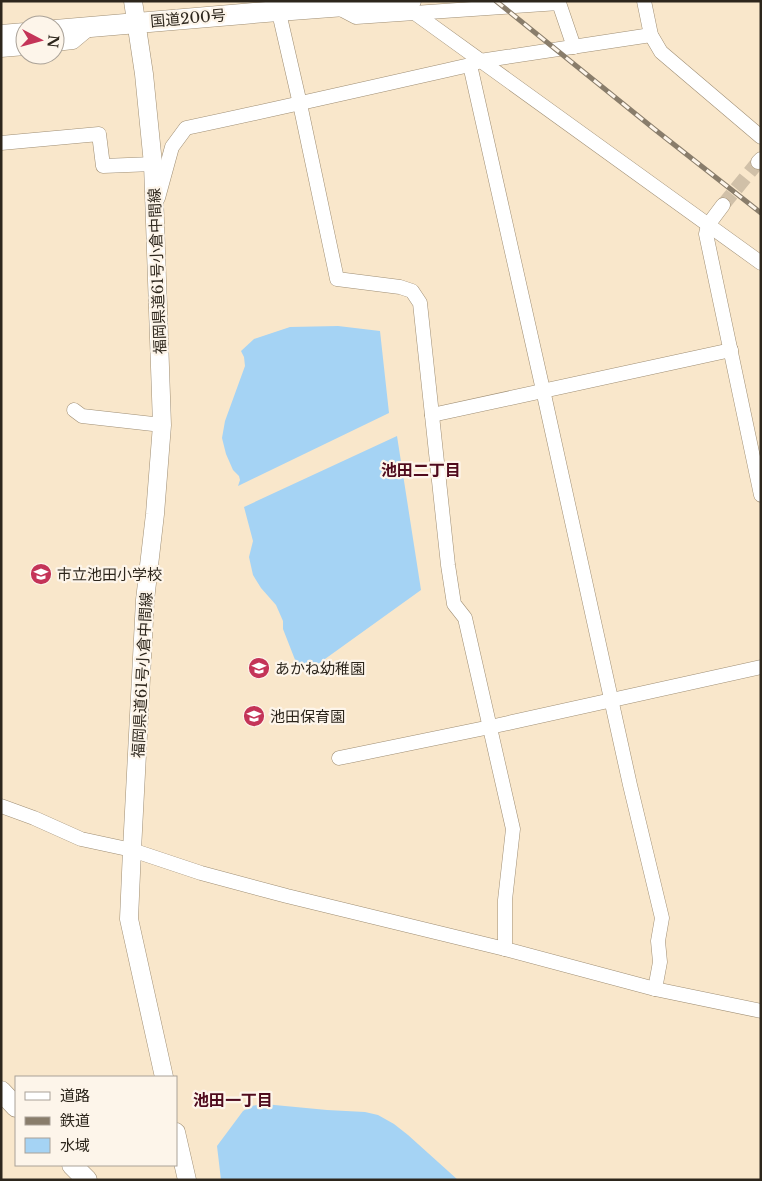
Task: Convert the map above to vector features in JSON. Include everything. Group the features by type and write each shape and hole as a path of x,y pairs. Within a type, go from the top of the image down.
{"highway":[{"name":"国道200号","path":"65,29 277,6 413,8"},
{"path":"1,35 15,34"},
{"path":"1,1091 15,1106"},
{"path":"73,1166 87,1180"}],"main road":[{"name":"福岡県道61号小倉中間線","path":"133,1 144,74 154,164 162,425 155,514 145,600 129,919 164,1076"},
{"path":"178,1141 187,1180"}],"street":[{"path":"644,1 651,35 661,52 761,137"},
{"path":"653,1 655,16 664,43 688,68 698,84"},
{"path":"413,8 559,3 574,46"},
{"path":"277,6 337,279 400,287 412,292 420,303 448,565 454,604 464,618 514,829 505,900 505,949"},
{"path":"413,8 475,63 761,263"},
{"path":"65,43 73,42 91,27"},
{"path":"154,210 172,148 186,128 300,104 475,63 651,35"},
{"path":"1,50 15,49"},
{"path":"475,63 543,390 630,785 662,918 658,942 660,962 655,989"},
{"path":"1,143 99,134 103,166 154,164"},
{"path":"722,205 708,226 706,234 761,495"},
{"path":"432,415 731,350"},
{"path":"74,410 82,416 162,425"},
{"path":"339,758 490,727 761,667"},
{"path":"1,806 81,839 132,850 286,896 505,949 655,989 761,1011"}],"water":[{"path":"338,326 380,331 389,413 238,486 239,476 233,470 222,438 225,421 245,366 241,351 254,339 290,327"},
{"path":"397,436 421,590 318,664 299,670 276,605 261,588 253,575 249,557 253,541 244,507"},
{"path":"264,1104 365,1112 378,1115 408,1135 458,1180 221,1180 217,1146 243,1111 251,1106"}],"tunnel":[{"path":"723,205 758,162"}],"railway":[{"path":"496,1 761,213"}],"place":[{"name":"市立池田小学校","path":"41,574"},
{"name":"あかね幼稚園","path":"259,668"},
{"name":"池田保育園","path":"254,716"}],"district":[{"name":"池田二丁目","path":"421,470"},
{"name":"池田一丁目","path":"233,1100"}]}
